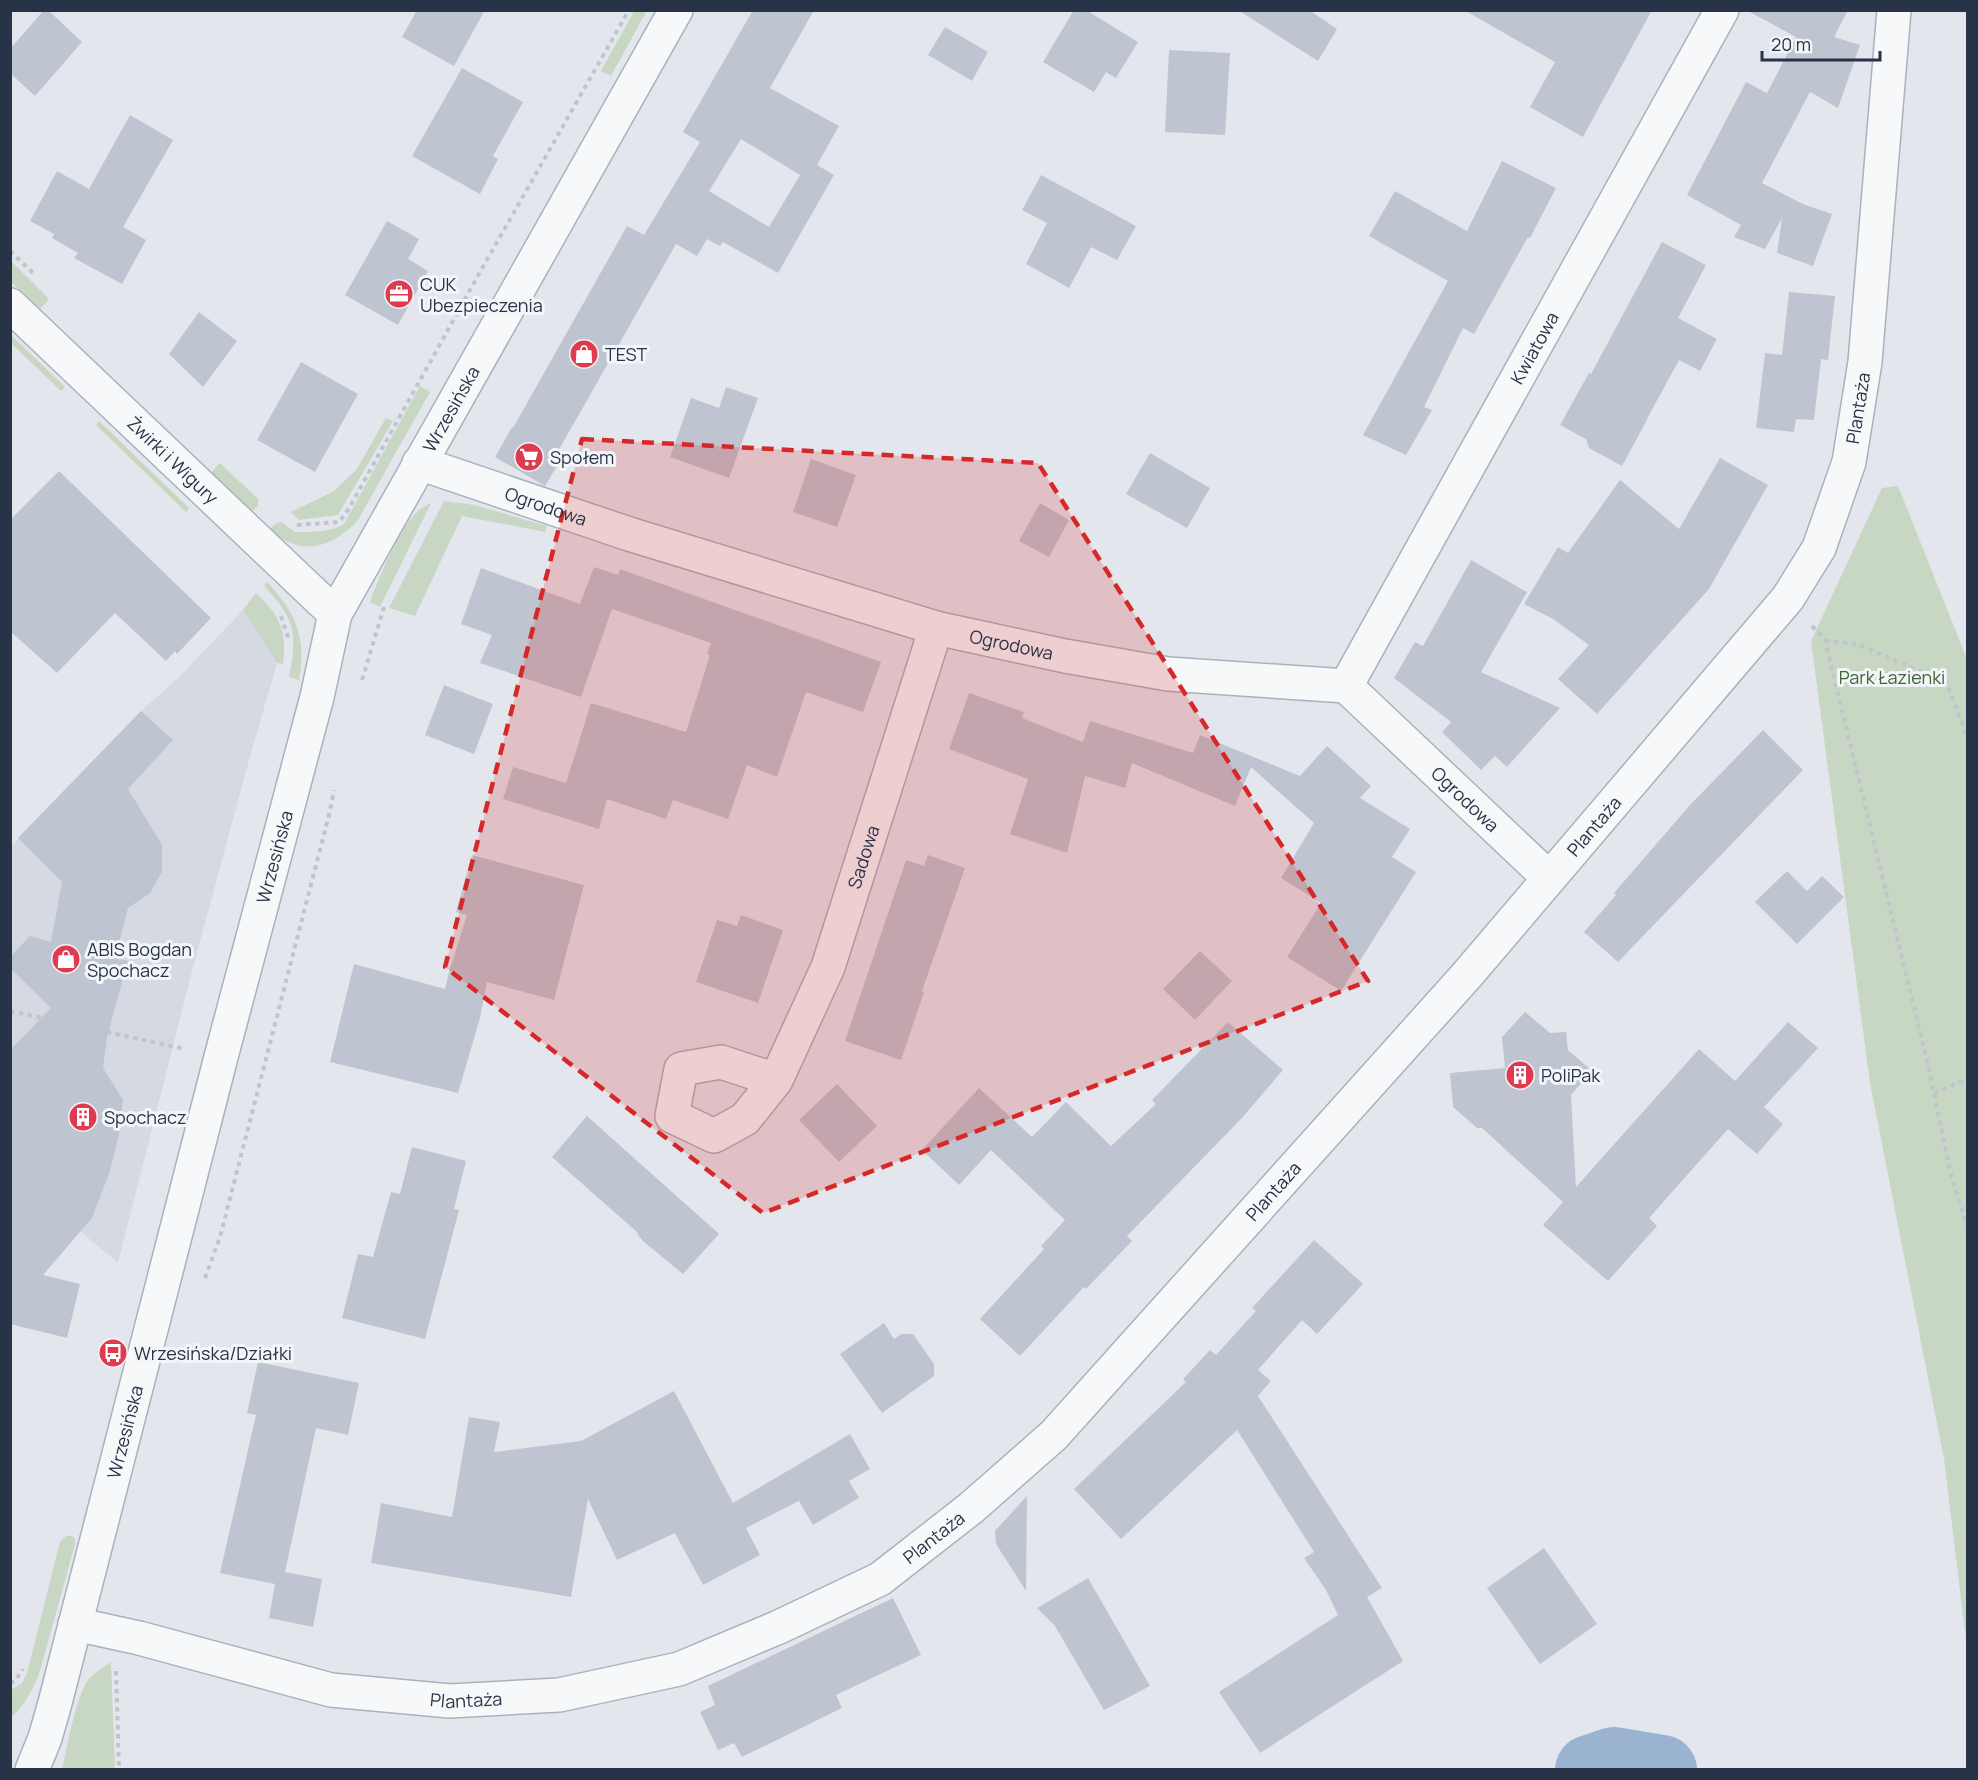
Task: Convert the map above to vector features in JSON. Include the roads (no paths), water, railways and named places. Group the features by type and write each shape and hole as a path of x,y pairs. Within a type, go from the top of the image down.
{"street":[{"name":"Wrzesińska","path":"32,1770 47,1730 75,1624 221,1057 317,697 335,614 676,10"},
{"name":"Kwiatowa","path":"1346,686 1722,10"},
{"name":"Plantaża","path":"75,1624 139,1638 332,1690 450,1701 559,1695 679,1669 779,1627 880,1579 971,1508 1054,1435 1467,975 1788,598 1819,548 1849,462 1866,362 1894,10"},
{"name":"Żwirki i Wigury","path":"10,305 335,614"},
{"name":"Ogrodowa","path":"419,463 629,534 936,628 1065,656 1168,674 1346,686 1549,878"},
{"name":"Sadowa","path":"776,1080 828,967 936,628"}],"waterway":[{"path":"1590,1770 1614,1762 1662,1770"}],"place":[{"name":"CUK Ubezpieczenia","path":"399,294"},
{"name":"TEST","path":"584,354"},
{"name":"Społem","path":"529,457"},
{"name":"ABIS Bogdan Spochacz","path":"66,959"},
{"name":"PoliPak","path":"1520,1075"},
{"name":"Spochacz","path":"83,1117"},
{"name":"Wrzesińska/Działki","path":"113,1353"}],"park label":[{"name":"Park Łazienki","path":"1892,677"}]}
